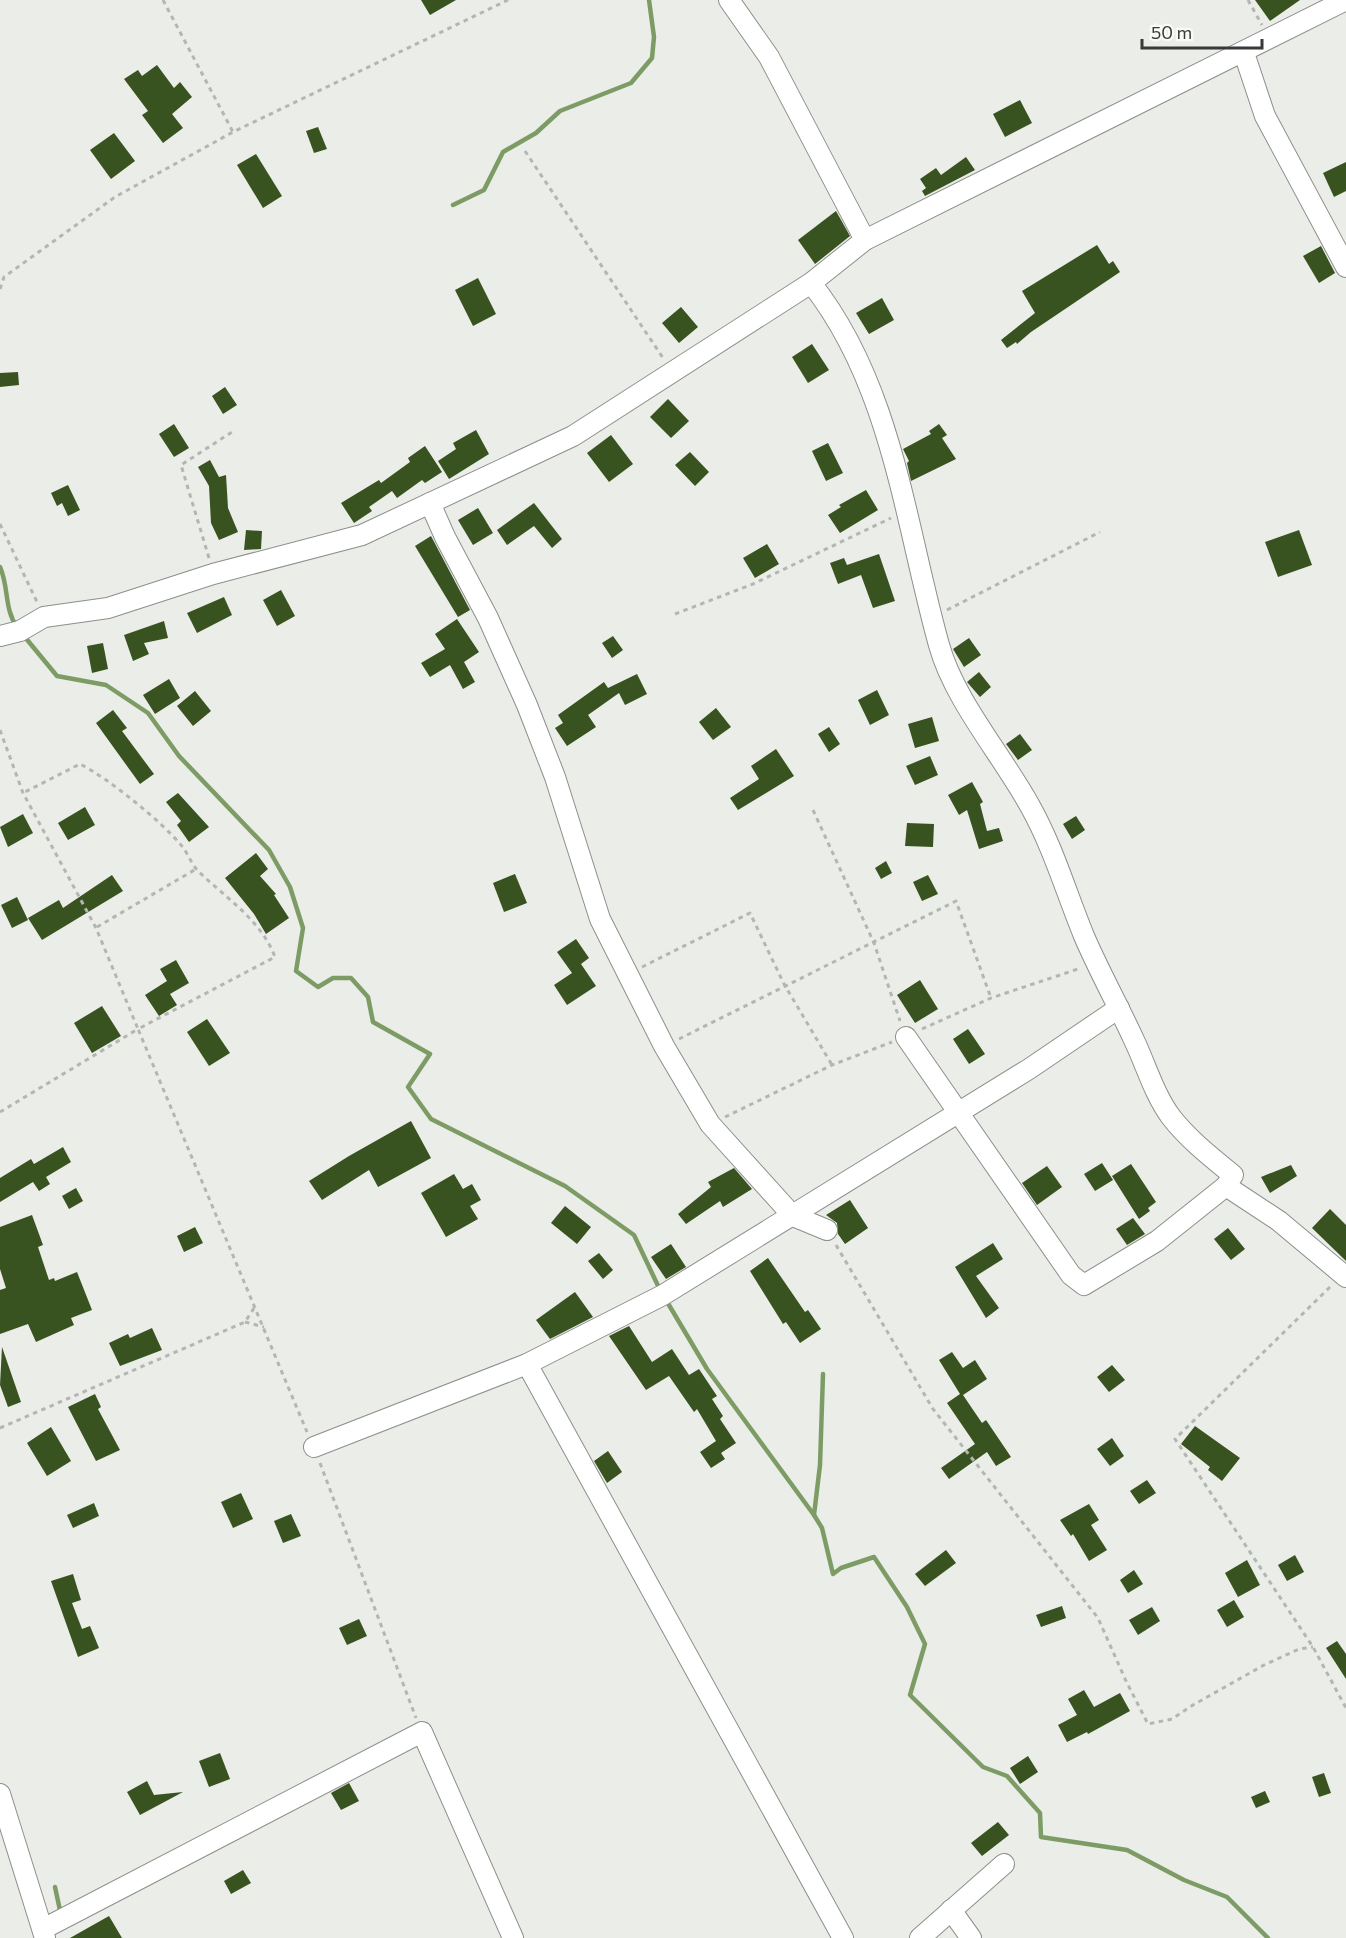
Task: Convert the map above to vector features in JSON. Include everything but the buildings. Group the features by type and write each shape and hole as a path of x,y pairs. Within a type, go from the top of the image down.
{"street":[{"path":"729,0 769,57 865,240"},
{"path":"0,636 20,631 44,617 108,608 213,574 362,535 573,436 811,283 865,240 1244,53 1346,0"},
{"path":"1244,53 1265,116 1346,267"},
{"path":"811,283 826,302 862,367 906,510 950,676 1035,816 1054,856 1084,936 1169,1115 1186,1134 1233,1175 1226,1186 1157,1241 1084,1285 1071,1275 906,1037"},
{"path":"430,503 445,537 488,618 527,705 555,777 600,920 664,1046 710,1124 793,1215 827,1230"},
{"path":"314,1447 526,1364 663,1295 1029,1069 1119,1008"},
{"path":"1226,1186 1279,1221 1345,1275"},
{"path":"526,1364 843,1938"},
{"path":"0,1794 44,1934 422,1732 513,1938"},
{"path":"920,1938 1004,1864"},
{"path":"951,1910 971,1938"}],"path":[{"path":"163,0 233,132"},
{"path":"0,289 4,277 115,197 233,132 507,0"},
{"path":"1248,0 1270,39"},
{"path":"525,151 672,372"},
{"path":"213,574 181,465 232,432"},
{"path":"675,614 753,584 906,510"},
{"path":"0,524 44,617"},
{"path":"933,618 1100,532"},
{"path":"0,730 23,793 96,928 256,1305 314,1447 422,1732"},
{"path":"0,1112 138,1029 275,957 260,928 196,869 182,845 99,774 80,764 23,793"},
{"path":"813,810 873,943 906,1037"},
{"path":"96,928 196,869"},
{"path":"664,1046 784,984 956,902 992,998"},
{"path":"626,974 750,912 784,984 832,1065"},
{"path":"827,1230 933,1409 1098,1618 1148,1724 1172,1719 1264,1665 1299,1649 1313,1647"},
{"path":"1345,1275 1175,1439 1313,1647 1346,1708"},
{"path":"0,1428 245,1322 256,1305"},
{"path":"245,1322 264,1327"}],"waterway":[{"path":"453,205 484,190 503,152 536,133 560,111 631,83 652,58 654,37 649,0"},
{"path":"0,567 10,613 17,627"},
{"path":"24,636 57,676 106,685 148,713 179,756 269,850 290,887 303,928 296,971 318,987 333,978 351,978 368,997 373,1022 430,1054 408,1087 431,1119 565,1186 634,1235 660,1290"},
{"path":"666,1300 707,1369 814,1515"},
{"path":"823,1374 820,1465 814,1515 822,1528 833,1574 841,1568 874,1557 907,1607 925,1644 910,1695 983,1767 1007,1776 1040,1813 1041,1837 1127,1850 1184,1880 1227,1897 1268,1938"},
{"path":"55,1887 61,1915"}]}
